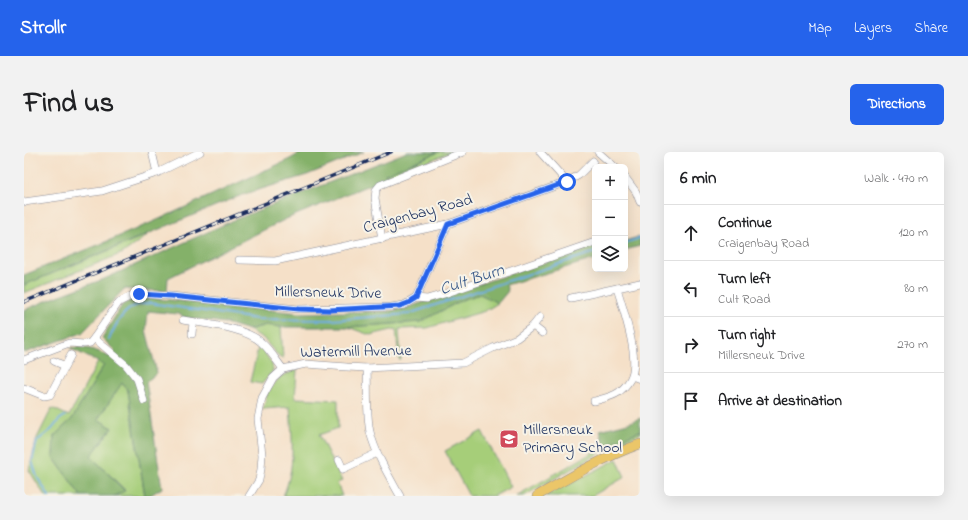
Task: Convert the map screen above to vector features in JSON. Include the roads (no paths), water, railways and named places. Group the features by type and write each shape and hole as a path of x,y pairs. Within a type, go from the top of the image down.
{"main road":[{"path":"537,496 589,466 617,452 640,444"}],"street":[{"path":"152,152 157,173"},
{"path":"24,202 102,191 157,173 200,152"},
{"path":"382,239 375,198 376,190 380,185 463,152"},
{"path":"540,152 567,182"},
{"path":"598,152 612,164"},
{"name":"Craigenbay Road","path":"239,260 275,261 448,224 567,182 579,175 593,161"},
{"path":"628,181 636,192 640,202"},
{"path":"416,298 448,224"},
{"name":"Millersneuk Drive","path":"94,338 119,302 139,294 299,309 391,307 404,304 416,298 427,299 444,294 592,243"},
{"path":"571,298 640,282"},
{"path":"594,401 620,392 632,376 634,369 634,352 617,288"},
{"name":"Watermill Avenue","path":"249,496 258,480 261,469 262,455 258,419 262,398 274,378 283,369 306,364 347,368 367,368 463,363 517,338 533,326 540,317"},
{"path":"183,320 225,328 252,336 261,342 283,369"},
{"path":"192,334 193,322"},
{"path":"533,326 542,333"},
{"path":"24,360 69,344 84,344 90,342 94,338 126,365 137,379 144,401"},
{"path":"24,388 44,396 50,394 71,355"},
{"path":"54,361 65,366"},
{"path":"367,368 369,427 377,453 400,496"},
{"path":"632,376 640,379"},
{"path":"339,460 343,469 377,453"}],"waterway":[{"name":"Cult Burn","path":"628,242 640,238"},
{"name":"Cult Burn","path":"109,340 116,325 127,311 132,307 150,303 257,319 332,320 408,314 592,253"},
{"name":"Cult Burn","path":"49,496 37,477 32,461 37,441 65,416"}],"railway":[{"path":"24,302 391,152"}],"place":[{"name":"Millersneuk Primary School","path":"509,439"}]}
